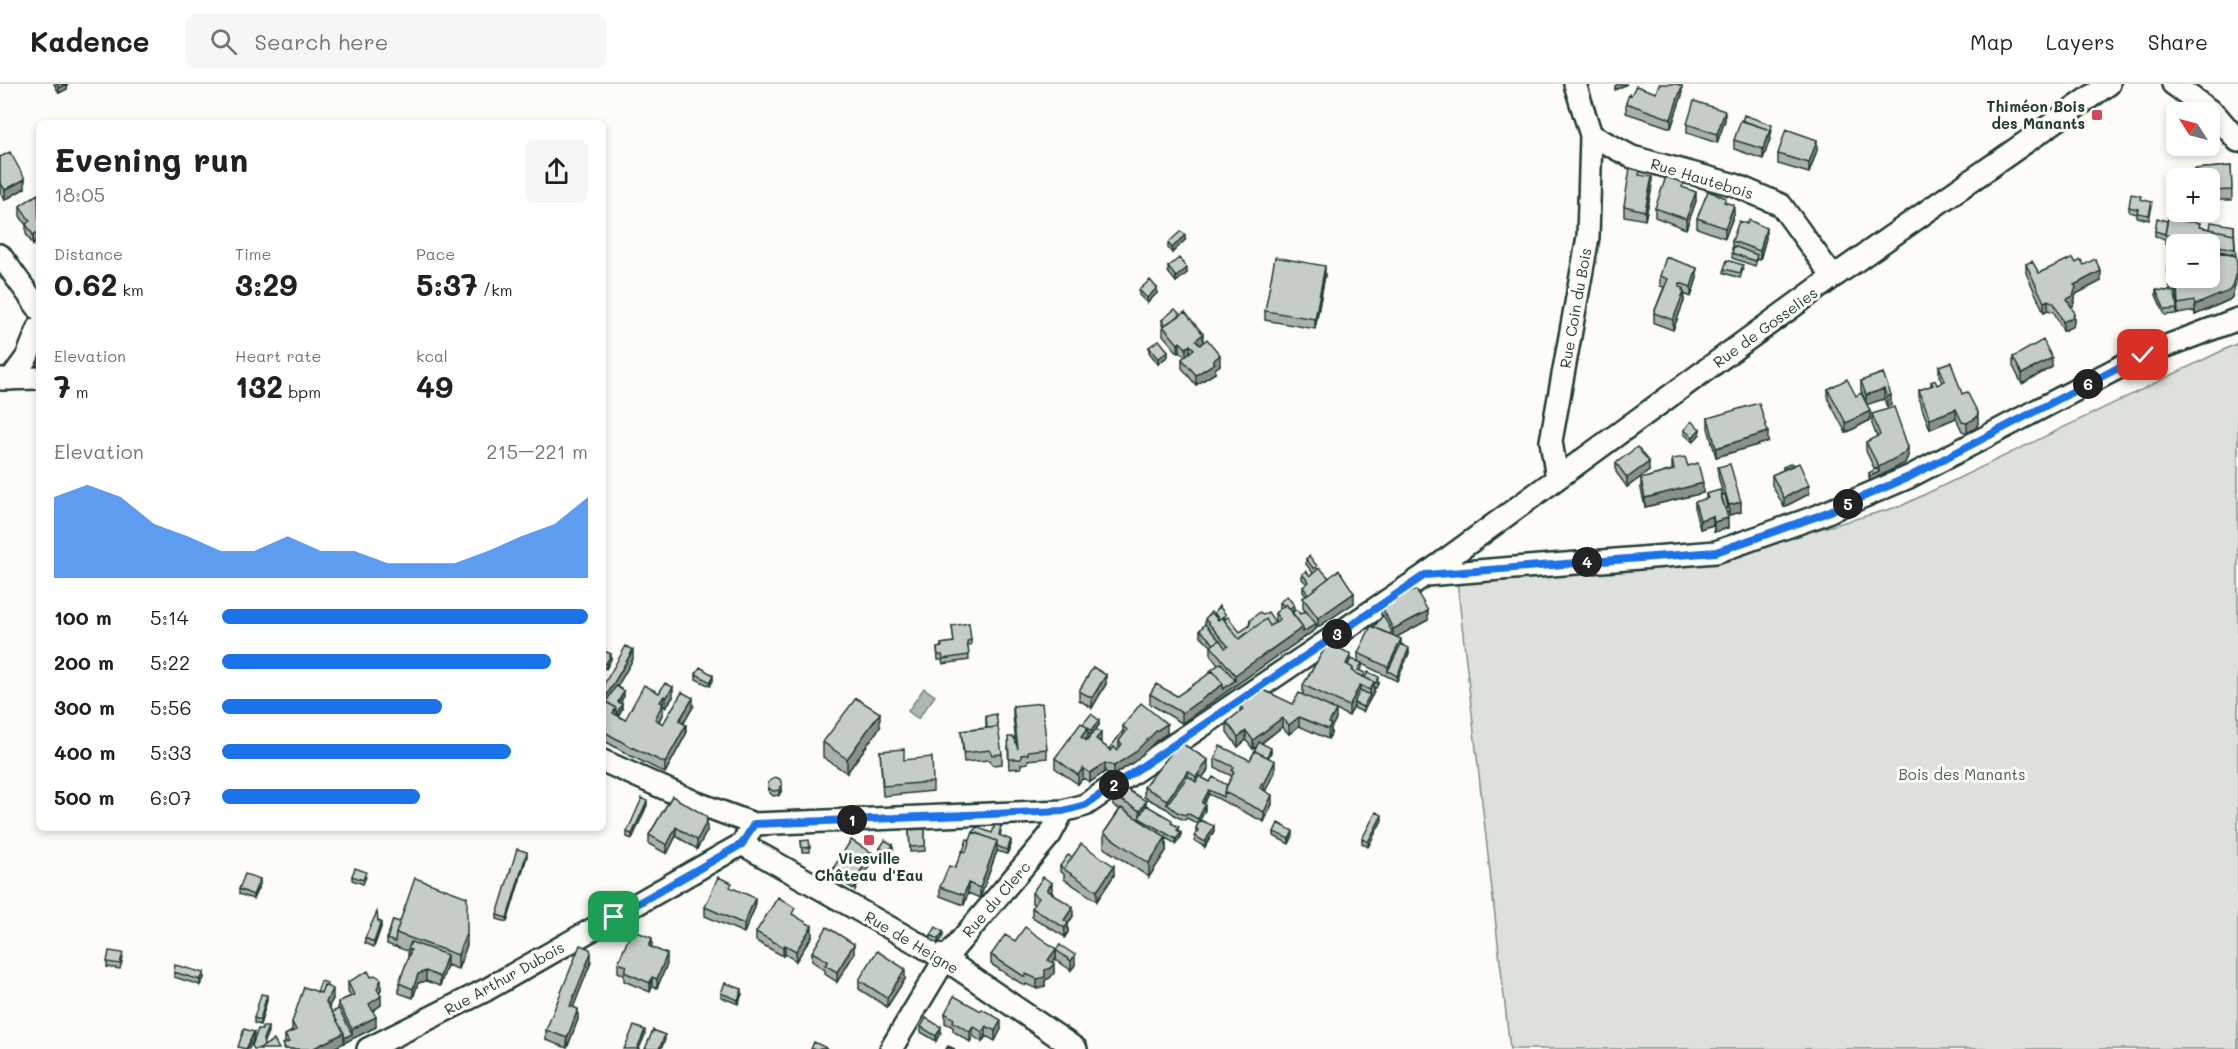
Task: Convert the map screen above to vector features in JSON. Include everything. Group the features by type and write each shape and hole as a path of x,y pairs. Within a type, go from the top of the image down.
{"street":[{"path":"1575,84 1591,135"},
{"name":"Rue de Gosselies","path":"754,824 1063,811 1085,805 1425,575 1833,277 2109,84"},
{"path":"2173,84 2216,116 2238,141"},
{"name":"Rue Hautebois","path":"1591,135 1632,157 1735,185 1781,205 1833,277"},
{"name":"Rue Coin du Bois","path":"1557,478 1551,441 1588,237 1591,135"},
{"path":"0,255 36,305"},
{"path":"1425,575 1716,552 1818,516 1909,477 2143,355 2238,318"},
{"path":"5,379 27,357 36,334"},
{"path":"5,379 36,378"},
{"path":"606,762 698,803 754,824"},
{"name":"Rue du Clerc","path":"891,1049 945,959 1050,835 1063,811"},
{"name":"Rue Arthur Dubois","path":"368,1049 486,990 742,844 754,824"},
{"name":"Rue de Heigne","path":"742,844 945,959 1076,1049"}],"green space":[{"name":"Bois des Manants","path":"2238,343 2238,1049 1510,1049 1457,581 1706,561 1901,506"}],"shaded area":[{"path":"924,688 935,696 918,719 908,711"}],"building":[{"path":"1659,84 1682,86 1671,119 1626,103 1629,94 1631,95 1636,86 1656,93"},
{"path":"1694,101 1725,111 1717,134 1687,124"},
{"path":"1744,115 1772,125 1770,135 1770,130 1742,121"},
{"path":"1741,120 1770,130 1763,149 1734,140"},
{"path":"1786,129 1817,140 1809,163 1778,154"},
{"path":"10,152 25,179 5,190 0,182 0,157"},
{"path":"2231,166 2232,190 2220,191 2220,168 2207,168"},
{"path":"1630,168 1640,171 1639,175 1652,177 1645,211 1624,206"},
{"path":"1666,177 1684,183 1682,187 1696,192 1686,219 1655,208"},
{"path":"1708,191 1726,198 1724,202 1734,205 1725,228 1697,218"},
{"path":"2131,194 2152,202 2149,215 2137,213 2138,209 2129,207"},
{"path":"36,195 36,233 33,235 26,224 30,221 20,206"},
{"path":"2157,218 2166,221 2165,234 2155,231"},
{"path":"1749,220 1766,228 1760,251 1732,241 1739,221 1747,224"},
{"path":"2167,222 2200,223 2199,227 2234,234 2235,249 2220,246 2220,234 2165,235"},
{"path":"2211,222 2234,226 2234,234 2210,229"},
{"path":"1181,231 1185,235 1172,248 1168,243"},
{"path":"1734,246 1757,255 1755,261 1732,253"},
{"path":"2220,253 2236,256 2237,268 2229,291 2195,305 2194,301 2178,304 2177,288 2220,288"},
{"path":"1275,257 1325,266 1315,319 1265,311"},
{"path":"1666,257 1697,268 1691,287 1680,283 1679,287 1684,291 1673,320 1654,313 1668,279 1660,276"},
{"path":"1179,258 1187,268 1176,277 1168,267"},
{"path":"2073,258 2076,263 2081,260 2084,265 2095,259 2101,271 2074,285 2076,287 2073,296 2067,299 2074,312 2073,317 2063,322 2054,303 2048,300 2044,302 2026,264 2032,261 2039,273"},
{"path":"1727,260 1743,265 1740,273 1724,269"},
{"path":"1150,280 1157,288 1147,298 1139,290"},
{"path":"2156,290 2175,292 2177,309 2165,310"},
{"path":"1175,309 1181,315 1165,325 1162,320"},
{"path":"1185,312 1203,334 1196,340 1200,345 1207,339 1220,355 1213,361 1215,363 1196,375 1182,359 1194,349 1190,345 1186,348 1180,342 1178,344 1163,326"},
{"path":"1159,340 1168,351 1158,359 1149,347"},
{"path":"2043,340 2052,358 2022,374 2013,357"},
{"path":"1951,362 1962,394 1967,392 1978,413 1976,418 1967,423 1962,422 1956,409 1930,419 1919,390 1933,385 1931,382 1935,380 1937,385 1945,381 1939,366"},
{"path":"1883,373 1891,395 1887,397 1884,389 1866,395 1861,381"},
{"path":"1847,379 1856,396 1861,393 1870,411 1846,423 1828,389"},
{"path":"1759,403 1768,432 1716,448 1708,418"},
{"path":"1894,407 1908,447 1905,453 1879,467 1866,442 1880,435 1872,414"},
{"path":"1691,421 1700,429 1693,437 1684,430"},
{"path":"1637,447 1649,462 1627,478 1616,463"},
{"path":"1685,457 1688,466 1698,463 1703,483 1645,498 1641,479 1674,470 1672,459"},
{"path":"1799,463 1809,485 1784,498 1772,475"},
{"path":"1730,464 1741,502 1729,505 1718,467"},
{"path":"1877,468 1879,472 1870,476 1869,473"},
{"path":"1720,490 1728,518 1714,522 1713,516 1700,520 1695,502 1708,498 1706,494"},
{"path":"1725,494 1728,508 1725,509 1721,496"},
{"path":"1309,556 1317,566 1314,569 1306,559"},
{"path":"1320,568 1329,578 1308,594 1303,587 1309,582 1302,574 1306,571 1310,576"},
{"path":"1339,570 1354,593 1318,618 1303,598"},
{"path":"1416,590 1428,611 1393,629 1381,605"},
{"path":"1287,596 1294,605 1289,609 1286,604 1284,606 1280,602"},
{"path":"1286,604 1303,627 1235,675 1211,646 1220,640 1225,648 1228,646 1205,619 1211,612 1218,620 1222,617 1239,639 1266,619 1270,626 1280,619 1275,613"},
{"path":"1219,606 1226,615 1219,619 1214,613"},
{"path":"1297,609 1300,614 1306,611 1316,624 1303,632 1303,627 1292,613"},
{"path":"1260,612 1263,615 1268,612 1275,622 1270,626 1266,619 1239,639 1224,620 1228,617 1240,632 1249,626 1250,620"},
{"path":"1383,615 1392,632 1389,634 1374,627"},
{"path":"969,623 971,640 967,641 969,655 943,659 942,655 938,655 937,648 942,647 941,644 954,642 952,626"},
{"path":"1205,624 1219,640 1214,644 1200,630"},
{"path":"1371,626 1401,639 1388,667 1358,653"},
{"path":"1328,643 1351,654 1346,664 1353,668 1352,671 1374,682 1370,690 1360,685 1349,706 1303,685"},
{"path":"1401,644 1409,648 1397,676 1388,671"},
{"path":"626,646 633,650 606,697 606,681"},
{"path":"606,652 611,654 606,664"},
{"path":"1351,659 1362,663 1358,670 1365,673 1363,677 1353,672 1353,668 1348,665"},
{"path":"1221,663 1235,680 1223,689 1223,684 1213,671 1210,671"},
{"path":"700,667 713,675 710,682 696,674"},
{"path":"1093,667 1106,675 1092,698 1079,691"},
{"path":"1213,671 1223,684 1182,713 1150,694 1156,684 1177,696"},
{"path":"1368,672 1379,677 1376,683 1365,678"},
{"path":"665,683 673,687 666,698 664,696 660,702 663,703 655,719 663,724 682,692 693,698 679,721 686,725 665,763 606,733 606,701 616,708 613,713 625,720 644,685 659,693"},
{"path":"616,686 624,691 618,702 622,704 617,713 616,708 606,702"},
{"path":"1261,689 1293,704 1299,693 1336,710 1329,723 1331,724 1328,729 1299,717 1289,725 1282,718 1253,740 1246,731 1238,737 1227,722 1243,709 1240,705"},
{"path":"1360,690 1370,695 1363,707 1354,703"},
{"path":"856,698 880,713 847,759 823,742"},
{"path":"1042,703 1047,749 1028,751 1028,754 1021,755 1021,759 1009,759 1008,737 1014,737 1018,749 1013,706"},
{"path":"1141,703 1167,724 1156,731 1134,753 1114,766 1105,763 1090,773 1083,768 1078,775 1055,758 1081,723 1088,728 1081,737 1087,741 1096,729 1101,733 1096,739 1111,751 1114,747 1117,750 1122,744 1119,741 1127,730 1123,726"},
{"path":"996,714 998,727 987,728 986,716"},
{"path":"1091,714 1099,720 1091,731 1083,724"},
{"path":"998,727 1002,754 992,755 990,750 964,753 961,731"},
{"path":"1123,731 1125,733 1119,741 1120,746 1117,750 1114,747 1111,751 1109,749"},
{"path":"1180,742 1208,760 1196,777 1188,771 1167,800 1144,787"},
{"path":"1259,742 1271,748 1267,757 1254,752"},
{"path":"1220,746 1250,760 1255,751 1275,761 1260,788 1272,795 1264,812 1224,792 1234,772 1232,771 1234,767 1215,758"},
{"path":"904,749 904,760 932,757 933,782 883,786 880,751"},
{"path":"1188,776 1196,782 1199,776 1210,782 1213,777 1227,785 1224,797 1209,790 1202,803 1205,805 1198,819 1187,813 1185,815 1177,812 1167,804"},
{"path":"775,777 780,779 782,785 779,790 773,791 769,788 768,783"},
{"path":"1120,785 1146,801 1140,811 1113,796"},
{"path":"672,796 706,816 707,821 697,840 676,827 667,845 649,835"},
{"path":"642,798 647,801 632,834 627,832"},
{"path":"1146,805 1172,820 1171,823 1179,827 1177,830 1181,833 1176,839 1139,818"},
{"path":"1121,808 1166,837 1149,863 1104,833"},
{"path":"1376,812 1382,815 1368,842 1362,839"},
{"path":"1200,820 1214,826 1205,842 1195,836"},
{"path":"1278,823 1293,831 1289,839 1274,832"},
{"path":"995,825 1001,826 999,835 1011,840 1007,850 997,846 997,841 974,832 976,827 992,833"},
{"path":"925,829 925,846 910,847 909,830"},
{"path":"973,832 997,841 980,888 968,883 964,895 940,887 949,866 955,868 962,851 966,852"},
{"path":"967,839 970,840 966,852 963,851"},
{"path":"809,840 810,847 802,848 801,841"},
{"path":"851,840 872,853 855,880 834,867"},
{"path":"885,840 893,845 888,853 880,848"},
{"path":"1081,844 1114,866 1097,891 1064,869"},
{"path":"517,849 527,852 507,918 497,915"},
{"path":"1077,850 1064,869 1060,866 1068,855 1072,857"},
{"path":"355,868 366,872 363,880 352,876"},
{"path":"245,874 260,879 253,895 239,889"},
{"path":"718,877 732,883 730,887 755,898 744,924 705,907"},
{"path":"1043,877 1052,883 1047,890 1073,907 1064,920 1068,923 1065,928 1032,908 1039,898 1032,893"},
{"path":"415,878 467,897 467,931 458,955 396,933"},
{"path":"778,897 795,908 792,914 812,926 796,951 785,945 783,947 756,932"},
{"path":"377,912 378,921 381,922 374,942 365,938"},
{"path":"393,920 400,922 395,942 387,939"},
{"path":"827,927 854,944 837,972 825,965 828,961 812,952"},
{"path":"936,927 943,932 938,939 931,935"},
{"path":"1025,927 1056,949 1048,960 1054,964 1045,970 1045,977 1037,979 1026,974 1025,977 991,955 1005,935 1015,941"},
{"path":"632,930 652,938 649,946 667,954 657,979 652,977 650,983 624,972 627,966 618,963"},
{"path":"411,942 447,955 440,977 426,971 418,974 413,989 399,983 411,950 408,949"},
{"path":"580,945 590,949 591,953 570,1006 578,1009 567,1038 546,1030"},
{"path":"1060,945 1075,955 1071,961 1056,950"},
{"path":"109,951 123,953 120,964 107,962"},
{"path":"877,951 905,969 887,998 859,980"},
{"path":"175,965 204,973 200,980 174,972"},
{"path":"368,971 371,977 375,975 381,979 377,989 381,996 369,1004 376,1017 352,1029 338,1002 354,995 348,982"},
{"path":"321,981 327,983 321,993 317,992"},
{"path":"725,983 742,989 738,1000 721,993"},
{"path":"324,985 333,989 326,1002 344,1033 312,1049 286,1049 283,1044 289,1042 285,1035 296,1030 292,1022 304,987 321,993"},
{"path":"261,994 267,995 260,1020 254,1018"},
{"path":"954,996 1001,1020 995,1031 986,1026 982,1032 973,1026 970,1032 953,1022 954,1019 945,1013"},
{"path":"339,1009 352,1034 344,1038 344,1033 332,1012"},
{"path":"926,1018 941,1027 936,1036 921,1027"},
{"path":"634,1026 645,1030 637,1049 624,1049"},
{"path":"262,1027 268,1027 263,1039 264,1046 254,1049 252,1046 258,1029 262,1030"},
{"path":"244,1029 254,1032 246,1049 238,1047"},
{"path":"653,1030 665,1035 659,1049 645,1049"},
{"path":"274,1040 279,1049 258,1049"},
{"path":"814,1042 828,1049 811,1049"}],"place":[{"name":"Thiméon Bois des Manants","path":"2097,115"},
{"name":"Viesville Château d'Eau","path":"869,840"}],"route":[{"path":"614,917 742,844 754,824 1063,811 1085,805 1425,575 1716,552 1818,516 1909,477 2143,355"}]}
